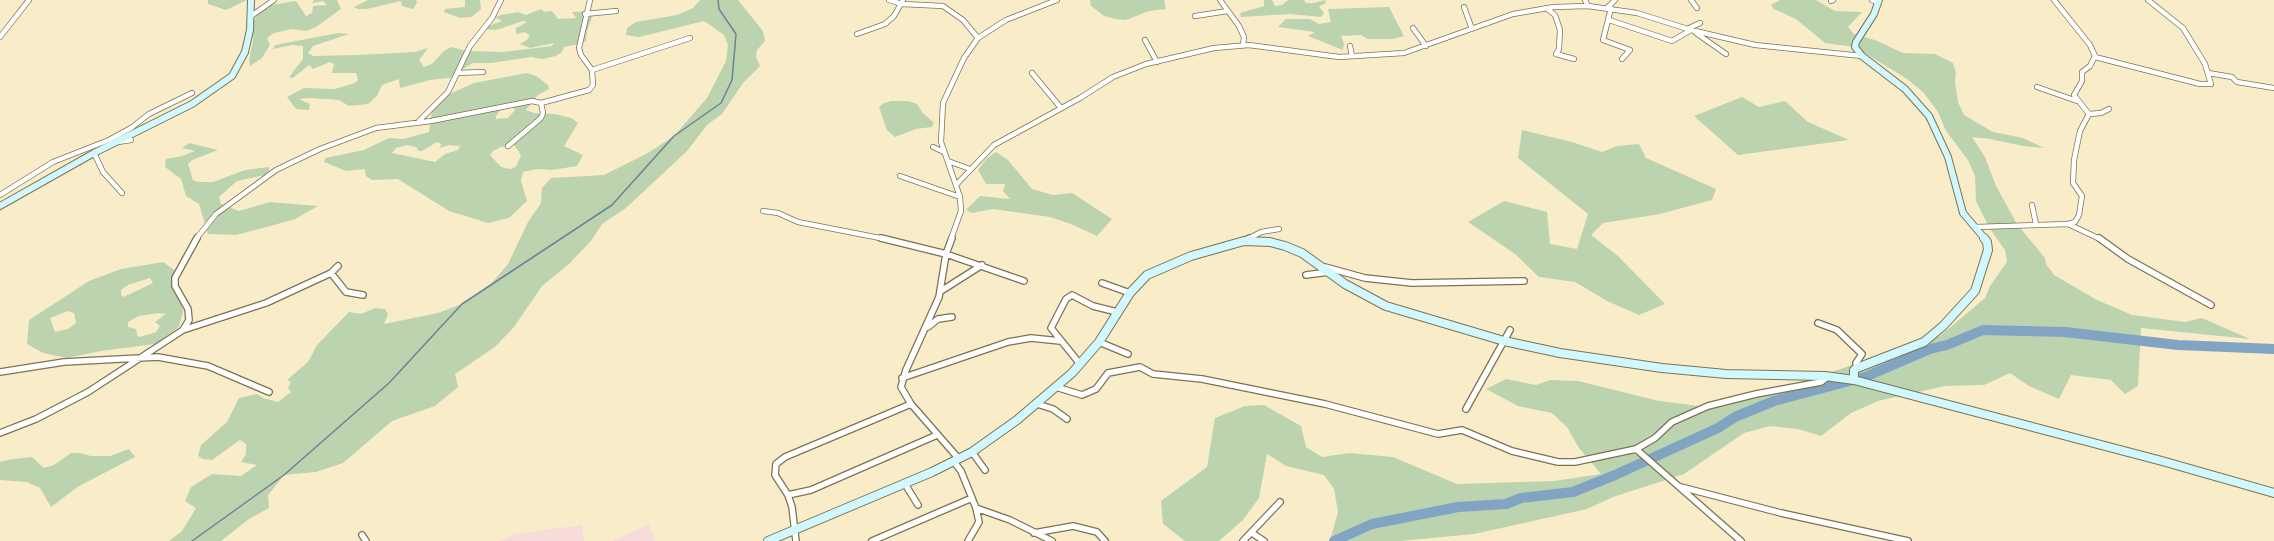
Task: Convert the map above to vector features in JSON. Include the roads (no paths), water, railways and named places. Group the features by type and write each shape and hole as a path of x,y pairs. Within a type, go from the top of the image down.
{"main road":[{"path":"0,206 94,153 200,99 232,76 245,52 250,30 252,0"},
{"path":"1854,380 1854,370 1857,368 1924,342 1943,326 1975,291 1988,250 1987,242 1963,213 1948,157 1929,116 1905,89 1862,56 1855,47 1856,42 1871,19 1876,1"},
{"path":"768,541 905,484 972,452 1037,404 1080,364 1099,342 1130,293 1147,275 1190,256 1244,241 1270,242 1285,246 1302,253 1345,284 1386,306 1504,341 1560,353 1669,369 1726,374 1825,376 1854,380 2162,461 2274,493"}],"street":[{"path":"0,37 29,0"},
{"path":"251,16 274,0"},
{"path":"419,121 448,92 470,46 492,18 501,0"},
{"path":"183,330 189,320 188,309 175,286 175,278 197,236 216,214 259,181 297,159 363,132 419,121 431,121 478,110 532,101 541,103 589,90 593,85 592,70 581,55 579,48 585,14 590,0"},
{"path":"889,0 943,6 963,20 978,38"},
{"path":"968,541 979,522 976,508 961,471 956,460 902,392 902,378 941,291 946,254 959,221 961,211 960,197 944,152 941,138 943,104 964,58 978,38 1006,20 1057,0"},
{"path":"1220,0 1239,26 1244,37 1243,45"},
{"path":"1585,0 1588,6"},
{"path":"1615,0 1609,7 1609,20 1603,40 1630,50 1622,59"},
{"path":"1691,0 1697,8"},
{"path":"2054,0 2090,45 2095,57"},
{"path":"2095,57 2206,85 2211,84 2208,73 2194,43 2183,28 2148,0"},
{"path":"857,34 885,24 903,2"},
{"path":"956,186 970,169 994,145 1122,72 1208,49 1243,45 1352,56 1404,53 1513,14 1545,8 1588,6 1609,7 1646,14 1690,30 1776,48 1862,56"},
{"path":"1464,7 1472,29"},
{"path":"1545,8 1554,15 1560,30 1560,44 1556,54 1574,59"},
{"path":"585,14 616,11"},
{"path":"1195,16 1228,11"},
{"path":"1609,20 1671,41 1700,23"},
{"path":"1413,28 1426,46"},
{"path":"1690,30 1726,54"},
{"path":"592,70 690,38"},
{"path":"1145,40 1157,62"},
{"path":"1350,46 1352,56"},
{"path":"2088,114 2074,95 2082,81 2082,72 2090,66 2095,57"},
{"path":"456,73 483,72"},
{"path":"1032,73 1061,108"},
{"path":"2208,73 2232,77 2235,81 2240,83 2274,88"},
{"path":"2037,87 2077,101"},
{"path":"0,195 53,162 109,140 132,128 149,114 192,93"},
{"path":"508,146 541,118 543,113 541,103"},
{"path":"2088,114 2101,113 2109,109"},
{"path":"2068,224 2076,220 2082,203 2081,194 2072,179 2080,131 2088,114"},
{"path":"118,142 131,140"},
{"path":"933,147 944,152"},
{"path":"94,153 102,172 122,193"},
{"path":"948,161 970,169"},
{"path":"900,176 960,197"},
{"path":"2032,205 2036,224"},
{"path":"763,211 778,213 798,222 871,235 946,254 982,265 1024,281"},
{"path":"1976,227 2068,224 2098,237 2128,259 2211,305"},
{"path":"1244,241 1261,232 1279,229"},
{"path":"941,291 982,265"},
{"path":"0,433 36,420 88,392 183,330 262,305 331,273 338,266"},
{"path":"1322,267 1365,278 1412,283 1524,281"},
{"path":"1306,275 1329,272"},
{"path":"331,273 346,292 350,294 363,295"},
{"path":"1102,283 1130,293"},
{"path":"1080,364 1053,332 1051,326 1063,303 1072,295 1093,306 1117,312"},
{"path":"925,329 938,319 952,317"},
{"path":"1818,323 1837,330 1862,354 1856,363 1857,368"},
{"path":"1466,409 1510,330"},
{"path":"902,378 1008,342 1031,338 1060,341"},
{"path":"1099,342 1128,354"},
{"path":"0,372 64,362 144,356 184,361 208,366 269,392"},
{"path":"1056,387 1082,395 1096,389 1108,373 1140,367 1153,374 1202,379 1325,404 1438,434 1462,430 1502,447 1558,462 1575,462 1636,449 1655,438 1672,422 1708,406 1756,394 1821,382 1825,379 1825,376"},
{"path":"796,541 796,530 788,495 775,475 776,464 780,460 911,404"},
{"path":"1037,404 1053,409 1067,419"},
{"path":"788,495 811,490 937,435"},
{"path":"1636,449 1741,541"},
{"path":"972,452 985,470"},
{"path":"905,484 918,505"},
{"path":"1680,487 1781,513 1908,541"},
{"path":"872,541 972,498"},
{"path":"1243,541 1280,502"},
{"path":"976,508 1010,520 1052,541"},
{"path":"1034,533 1073,526 1087,528 1097,532 1105,541"},
{"path":"1252,533 1264,541"}],"waterway":[{"path":"192,541 284,475 389,383 462,304 612,205 674,136 721,103 732,80 736,34 719,9 718,0"},
{"path":"1334,541 1372,524 1458,507 1506,504 1521,498 1573,492 1615,475 1718,428 1735,417 1774,401 1865,377 1930,349 1947,345 1983,330 2065,332 2178,345 2274,349"}]}
